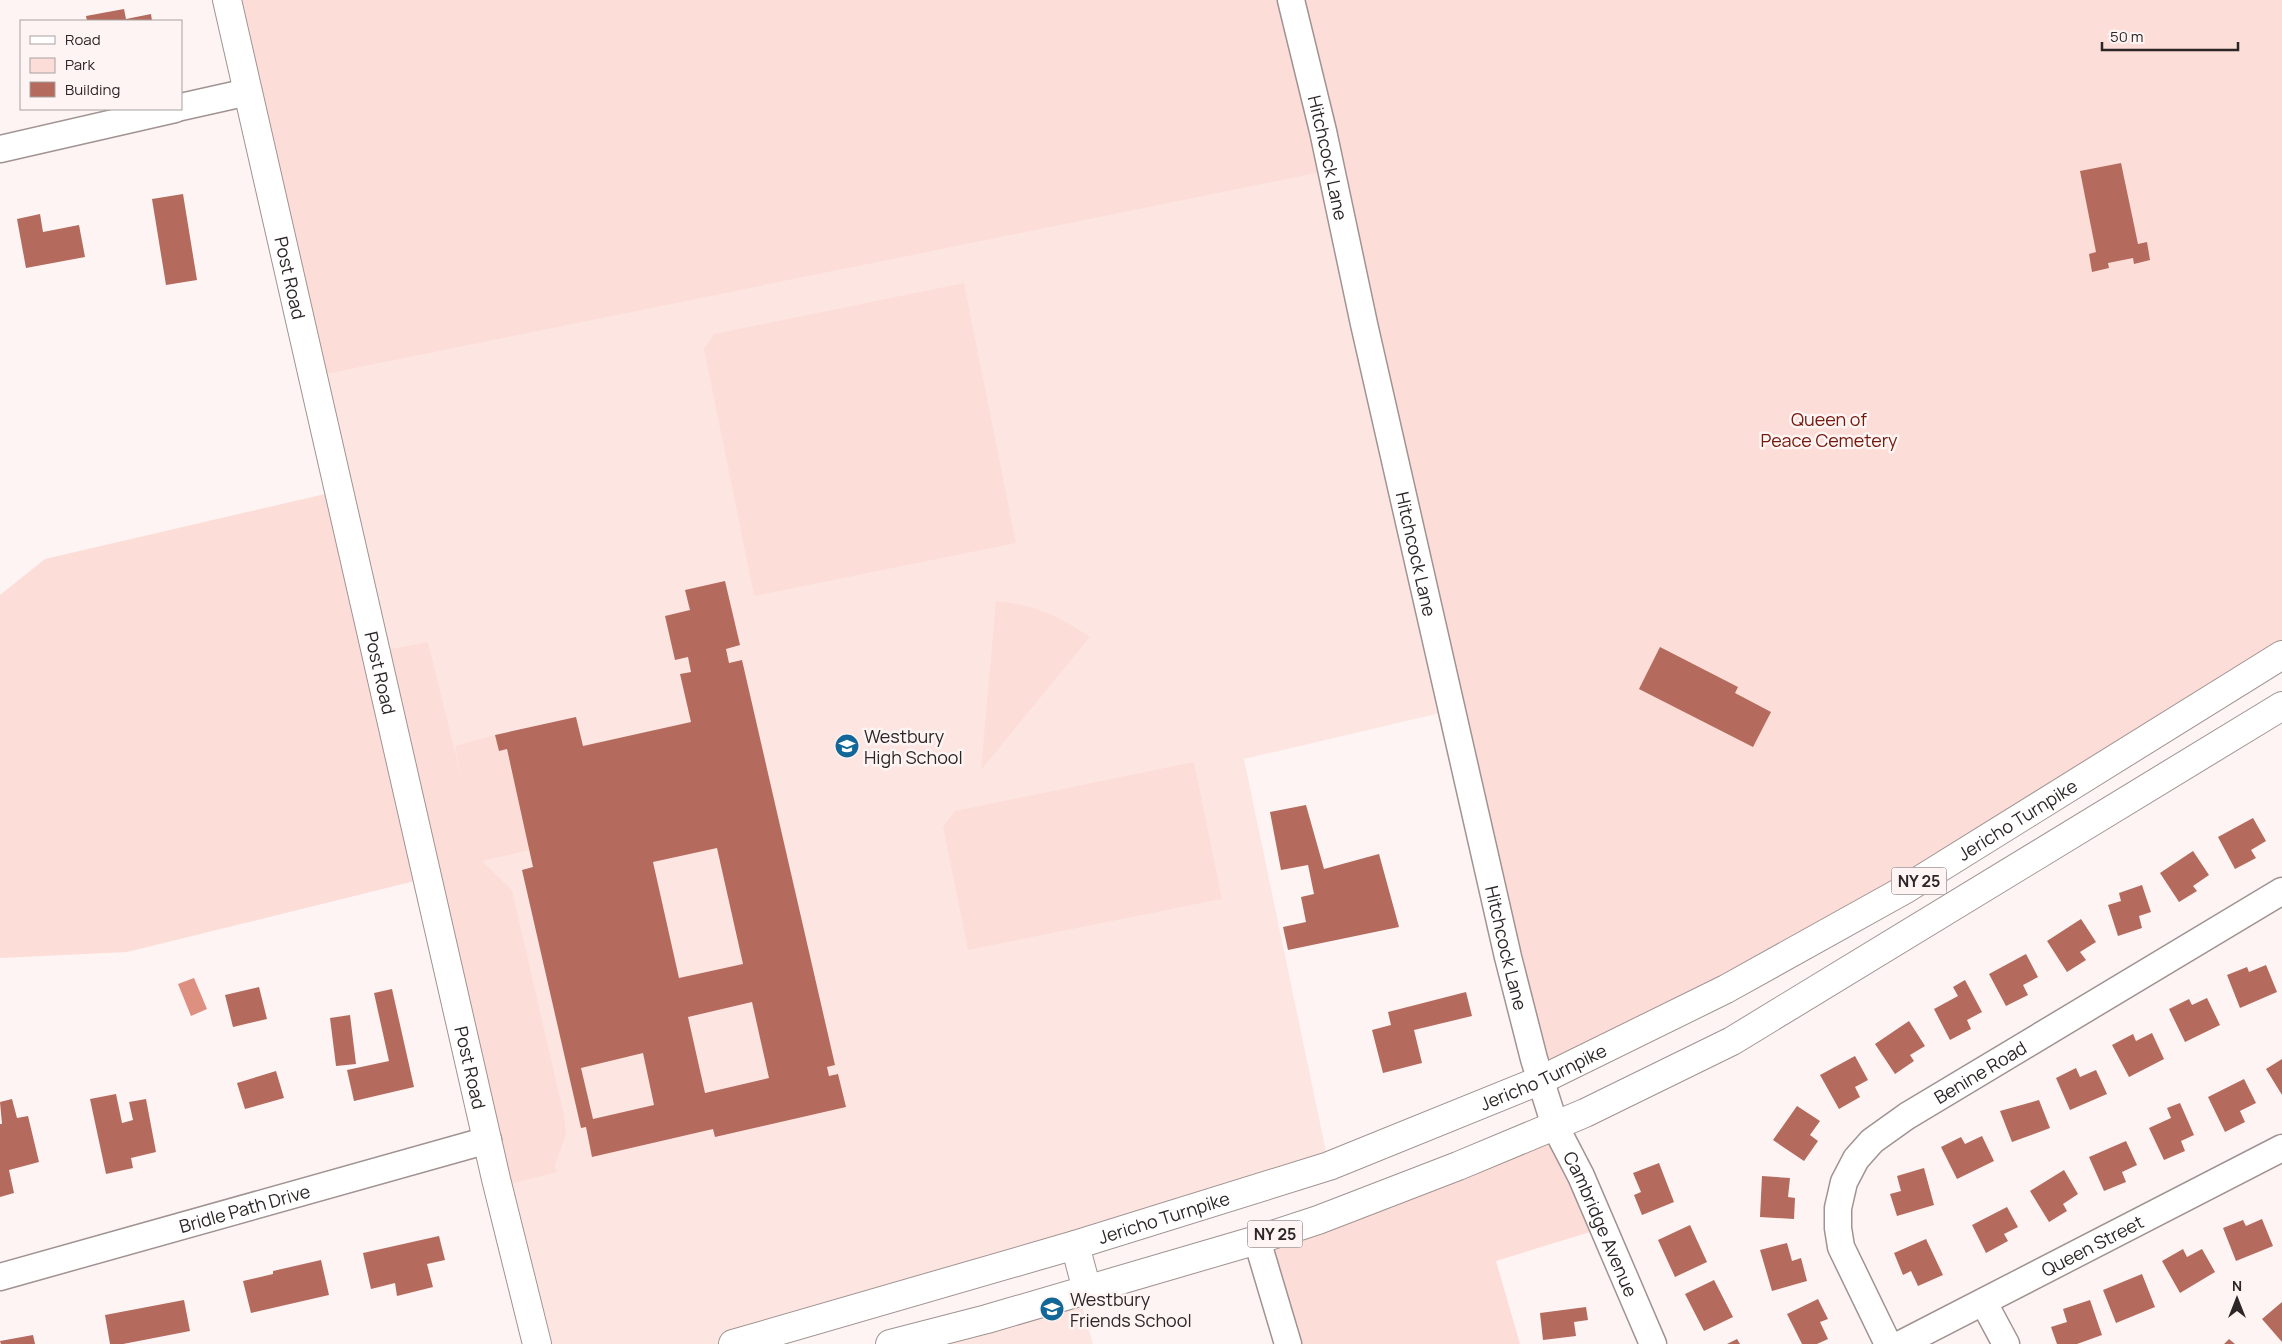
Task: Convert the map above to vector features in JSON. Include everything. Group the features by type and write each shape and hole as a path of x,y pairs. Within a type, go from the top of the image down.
{"main road":[{"name":"Post Road","path":"227,0 496,1180 537,1344"},
{"name":"Jericho Turnpike","path":"734,1344 1075,1245 1329,1166 1540,1080 1726,990 1904,890 2282,655"},
{"name":"NY 25","path":"890,1344 987,1319 1087,1290 1257,1240 1336,1214 1458,1166 1552,1115 1732,1041 2282,706"},
{"path":"1075,1245 1087,1290"}],"street":[{"name":"Hitchcock Lane","path":"1292,0 1508,957 1540,1080 1552,1115"},
{"path":"182,107 248,92"},
{"path":"0,148 171,110"},
{"name":"Benine Road","path":"1888,1344 1841,1247 1838,1228 1838,1208 1844,1182 1856,1159 1872,1141 1907,1116 2282,891"},
{"name":"Cambridge Avenue","path":"1552,1115 1581,1176 1653,1344"},
{"name":"Bridle Path Drive","path":"0,1277 488,1140"},
{"name":"Queen Street","path":"1902,1344 2282,1148"},
{"path":"1257,1240 1288,1344"},
{"path":"1984,1303 2006,1344"}],"shaded area":[{"name":"Westbury High School","path":"1331,169 1453,710 1244,759 1329,1166 733,1344 537,1344 312,377"},
{"path":"194,978 207,1009 191,1016 178,984"},
{"name":"Westbury Friends School","path":"1078,1292 1093,1344 890,1344"}],"green space":[{"name":"Queen of Peace Cemetery","path":"223,0 2282,0 2282,655 1904,890 1541,1080 1331,170 312,377"},
{"path":"964,283 1016,543 754,596 704,349 714,334"},
{"path":"338,491 375,652 428,642 464,788 455,746 495,735 507,752 530,850 482,861 512,890 564,1115 566,1135 555,1165 557,1172 498,1187 427,878 127,952 0,958 0,595 45,559"},
{"path":"996,601 1022,605 1045,612 1090,637 981,770"},
{"path":"1194,762 1222,899 968,950 943,827 955,811"},
{"path":"1555,1126 1603,1228 1496,1261 1520,1344 1288,1344 1257,1240"}],"building":[{"path":"124,9 126,19 151,14 152,20 87,20 86,16"},
{"path":"2121,163 2138,244 2147,242 2150,260 2134,264 2133,258 2108,263 2109,268 2092,272 2089,254 2096,252 2080,171"},
{"path":"183,194 197,280 166,285 152,199"},
{"path":"40,214 43,232 79,225 85,257 26,268 17,219"},
{"path":"725,581 740,645 726,649 729,663 742,660 835,1065 827,1067 829,1076 838,1074 846,1107 715,1137 713,1129 592,1157 586,1127 581,1128 522,870 533,867 507,749 499,751 495,735 576,717 583,746 691,722 680,674 691,672 688,657 675,660 665,616 690,610 685,590","holes":["717,848 743,964 679,978 653,862","752,1002 769,1078 705,1093 688,1017","643,1053 654,1105 593,1119 581,1068"]},
{"path":"1660,647 1738,687 1735,693 1771,712 1753,747 1639,689"},
{"path":"1306,805 1324,869 1379,854 1399,927 1288,950 1283,927 1306,922 1301,897 1314,894 1308,865 1281,870 1270,812"},
{"path":"2253,818 2266,841 2251,850 2256,858 2235,869 2218,837"},
{"path":"2193,851 2209,875 2193,886 2197,891 2179,902 2160,873"},
{"path":"2142,885 2151,912 2139,916 2142,928 2118,936 2108,905 2121,901 2119,893"},
{"path":"2081,919 2096,942 2080,952 2086,960 2067,972 2047,941"},
{"path":"2026,954 2038,977 2023,985 2028,995 2006,1006 1989,974"},
{"path":"2266,965 2277,992 2240,1008 2227,975 2247,967 2249,972"},
{"path":"1965,980 1982,1012 1967,1020 1971,1029 1950,1040 1934,1009 1958,996 1953,987"},
{"path":"259,987 267,1019 233,1027 225,995"},
{"path":"392,989 414,1087 354,1101 347,1070 389,1061 374,993"},
{"path":"1466,992 1472,1016 1414,1030 1422,1063 1383,1073 1372,1030 1391,1025 1388,1012"},
{"path":"2207,998 2220,1025 2185,1042 2169,1009 2189,999 2192,1005"},
{"path":"350,1015 356,1064 336,1066 330,1018"},
{"path":"1909,1021 1925,1046 1910,1055 1914,1061 1895,1074 1875,1044"},
{"path":"2152,1033 2164,1059 2129,1077 2112,1045 2133,1034 2136,1041"},
{"path":"1855,1056 1868,1080 1855,1087 1860,1097 1839,1109 1820,1075"},
{"path":"2282,1059 2282,1095 2266,1069"},
{"path":"2076,1068 2080,1077 2096,1070 2107,1094 2070,1110 2056,1078"},
{"path":"276,1071 284,1098 245,1109 237,1083"},
{"path":"2244,1079 2256,1103 2240,1111 2245,1122 2225,1132 2208,1097"},
{"path":"116,1094 122,1123 133,1120 129,1102 146,1099 156,1152 131,1158 133,1168 106,1174 90,1099"},
{"path":"12,1099 17,1118 28,1116 39,1162 9,1170 14,1193 0,1197 0,1124 2,1124 0,1102"},
{"path":"2039,1100 2050,1128 2012,1142 2000,1111"},
{"path":"2180,1103 2194,1135 2181,1141 2185,1151 2164,1160 2149,1128 2171,1118 2167,1108"},
{"path":"1797,1106 1820,1121 1810,1135 1818,1141 1804,1161 1773,1140"},
{"path":"1982,1136 1994,1161 1957,1179 1941,1147 1961,1137 1965,1144"},
{"path":"2126,1141 2137,1165 2122,1172 2126,1182 2104,1191 2089,1157"},
{"path":"1659,1163 1674,1202 1642,1215 1634,1195 1641,1192 1633,1173"},
{"path":"1924,1168 1934,1205 1897,1216 1890,1194 1901,1191 1897,1176"},
{"path":"2064,1170 2078,1194 2063,1204 2067,1211 2049,1222 2030,1191"},
{"path":"1762,1176 1790,1178 1788,1197 1795,1198 1794,1219 1760,1217"},
{"path":"2007,1207 2018,1227 2004,1234 2008,1241 1986,1253 1972,1225"},
{"path":"2262,1219 2273,1246 2236,1261 2223,1228 2243,1220 2246,1226"},
{"path":"1690,1225 1707,1262 1675,1277 1658,1240"},
{"path":"439,1236 445,1260 427,1264 433,1287 397,1296 395,1283 371,1289 363,1253"},
{"path":"1926,1239 1943,1275 1918,1286 1911,1271 1903,1275 1894,1253"},
{"path":"1787,1243 1792,1261 1801,1258 1807,1281 1772,1291 1760,1250"},
{"path":"2183,1249 2187,1257 2202,1249 2215,1272 2180,1293 2162,1261"},
{"path":"321,1260 329,1295 251,1313 243,1281 273,1274 273,1271"},
{"path":"2142,1274 2155,1307 2116,1323 2103,1290"},
{"path":"1714,1280 1733,1317 1704,1331 1685,1294"},
{"path":"1818,1299 1828,1319 1820,1322 1828,1339 1817,1344 1802,1344 1787,1314"},
{"path":"184,1300 190,1331 123,1344 110,1344 105,1315"},
{"path":"2090,1300 2102,1335 2077,1344 2057,1344 2051,1327 2067,1322 2063,1309"},
{"path":"2282,1302 2282,1342 2262,1319"},
{"path":"1586,1307 1588,1320 1574,1322 1576,1336 1543,1340 1540,1313"},
{"path":"33,1335 35,1344 1,1344 0,1341"},
{"path":"1737,1339 1740,1344 1727,1344"},
{"path":"2229,1339 2235,1344 2224,1344"}],"place":[{"name":"Westbury High School","path":"847,746"},
{"name":"Westbury Friends School","path":"1052,1309"}]}
